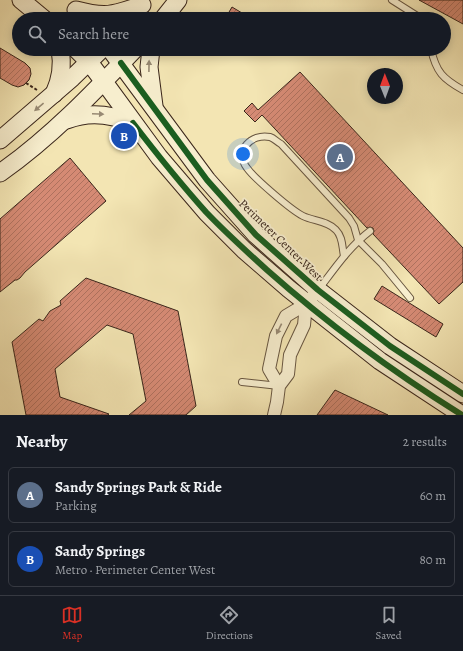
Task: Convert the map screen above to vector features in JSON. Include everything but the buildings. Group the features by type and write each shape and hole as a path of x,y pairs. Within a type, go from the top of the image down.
{"main road":[{"path":"20,0 35,12"},
{"path":"169,12 178,0"},
{"path":"122,12 144,3"},
{"path":"136,12 144,3"},
{"path":"75,10 85,12"},
{"path":"54,94 61,76 61,56"},
{"path":"83,56 159,157 207,213 244,250 306,304 380,361 462,415"},
{"path":"0,140 54,94 95,56"},
{"name":"Perimeter Center West","path":"116,56 222,198 256,235 318,290 390,346 463,394"},
{"path":"0,173 63,122 90,97 103,81 128,56"},
{"path":"150,56 149,76 155,110"},
{"path":"63,122 76,117 92,114 111,115 133,123"}],"street":[{"path":"274,415 278,386 269,369 276,336 286,316 306,304 318,290"},
{"path":"278,386 288,374 290,355 304,326 306,304"}],"lane":[{"path":"392,0 411,12"},
{"path":"433,56 439,72 445,79 463,90"},
{"path":"344,256 341,238 336,230 328,224 302,215 292,209 247,169 242,160 242,151 252,140 260,137 271,137 280,144 349,218 354,226 358,240 382,264 410,298"},
{"path":"318,290 358,240 370,231"},
{"path":"242,382 278,386"}],"path":[{"path":"26,83 37,90"}],"cycle path":[{"path":"121,63 207,180 256,235 318,290 390,346 463,394"},
{"path":"133,123 168,168 206,212 267,270 362,347 411,382 462,415"}],"place":[{"name":"Sandy Springs","path":"124,136"},
{"name":"Sandy Springs Park & Ride","path":"340,157"}]}
